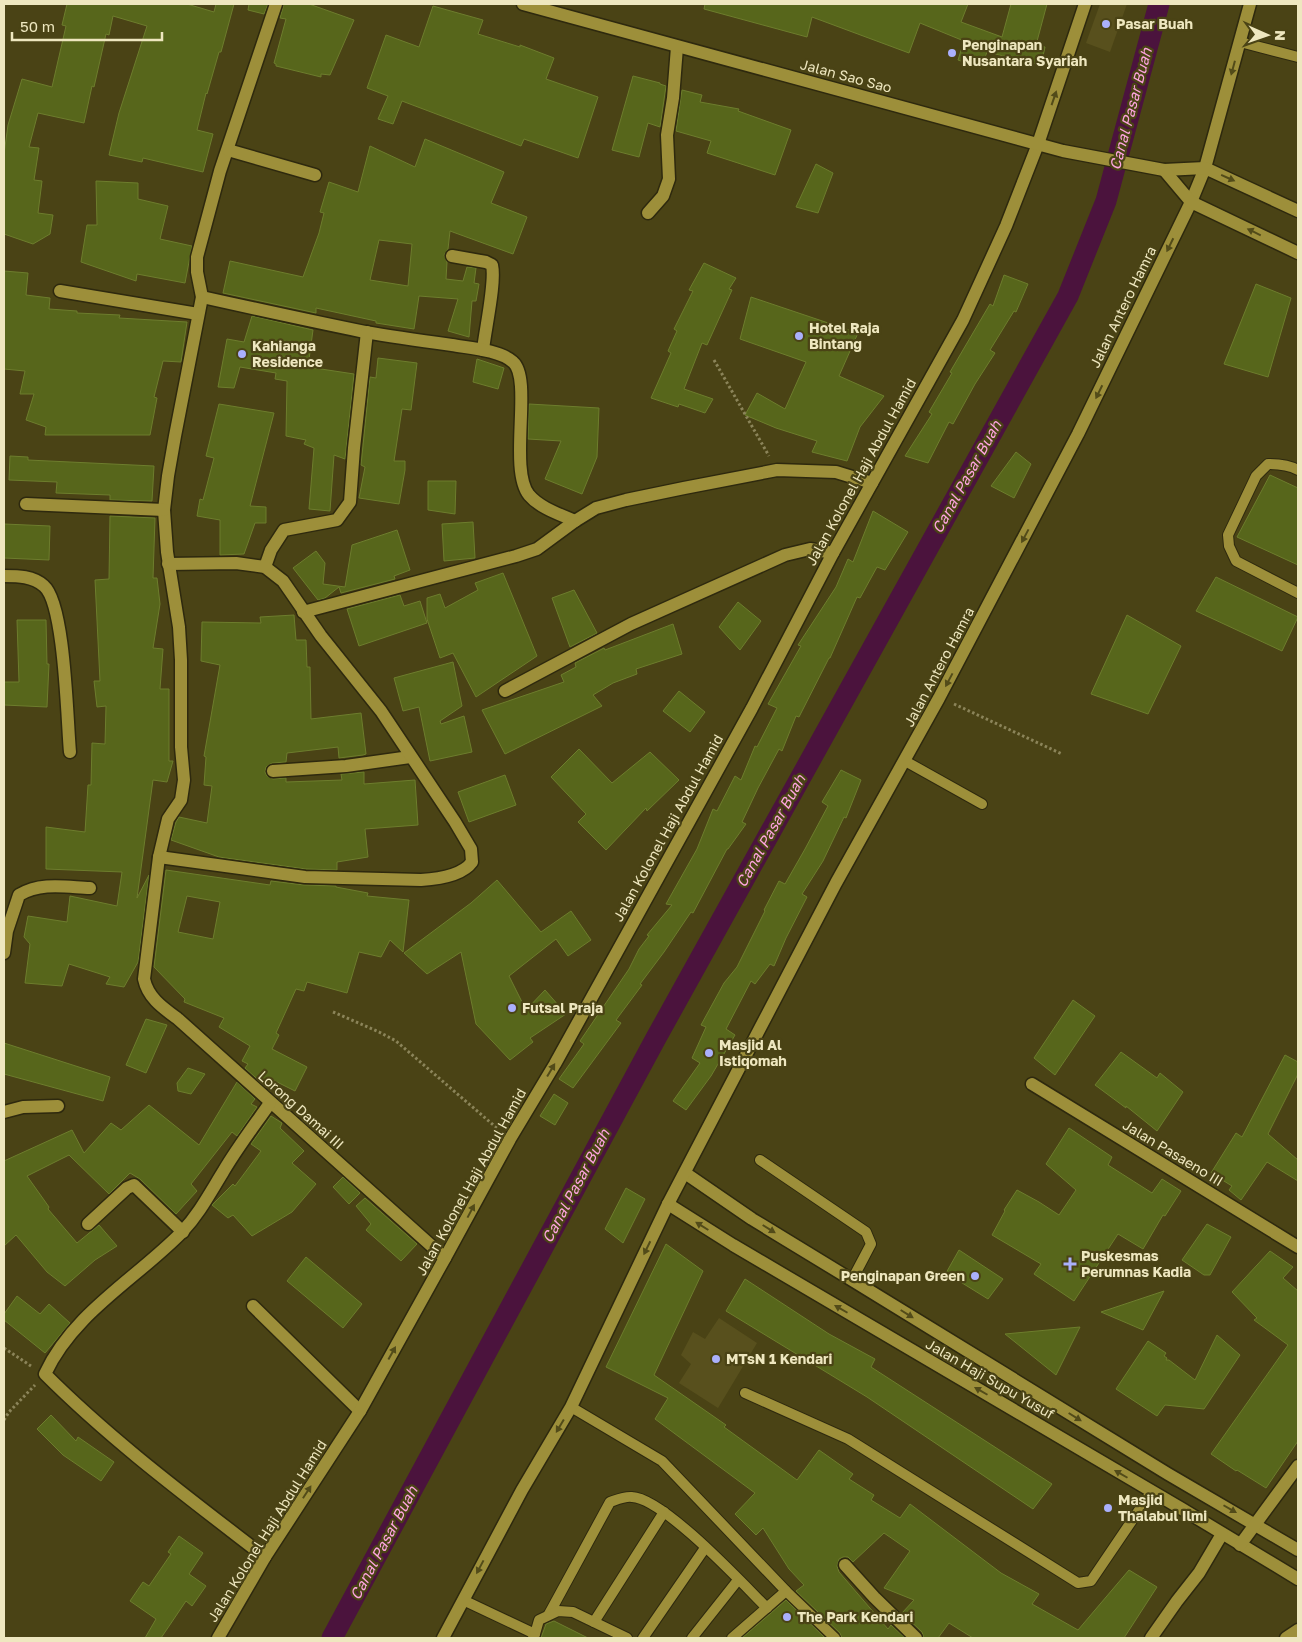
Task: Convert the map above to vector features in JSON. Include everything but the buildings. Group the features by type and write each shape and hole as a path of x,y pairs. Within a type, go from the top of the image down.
{"street":[{"path":"168,564 236,563 265,567 283,581 320,636 381,711 455,822 471,849 472,862 464,869 434,879 421,880 315,877 159,857 168,819 181,800 184,780 181,747 179,627 168,564 164,510 168,476 202,297 197,272 197,257 210,204 276,4"},
{"name":"Jalan Sao Sao","path":"523,4 1063,151 1164,170 1205,168 1298,212"},
{"name":"Jalan Kolonel Haji Abdul Hamid","path":"218,1638 265,1557 360,1411 752,708 833,553 963,320 1006,226 1038,144 1085,4"},
{"name":"Jalan Antero Hamra","path":"443,1638 522,1490 571,1407 668,1204 836,883 939,698 1078,434 1191,202 1205,168 1250,4"},
{"path":"648,212 663,196 669,179 667,135 673,98 677,47"},
{"path":"228,150 316,175"},
{"path":"1164,170 1191,202 1298,253"},
{"path":"452,256 492,264 493,276 483,350"},
{"path":"60,291 198,314"},
{"path":"202,297 367,332 483,350 508,358 519,369 523,484 529,494 542,506 575,521"},
{"path":"265,567 271,550 284,530 337,520 350,502 367,332"},
{"path":"303,612 516,556 537,548 596,508 626,500 777,470 836,472 872,483"},
{"path":"26,504 164,510"},
{"path":"504,691 631,624 785,555 810,549 833,553"},
{"path":"4,576 19,576 32,579 45,586 52,597 61,635 70,752"},
{"path":"273,771 346,766 410,757"},
{"name":"Lorong Damai III","path":"159,857 144,979 146,989 163,1008 178,1019 445,1258"},
{"path":"4,953 7,931 19,895 30,888 49,886 90,888"},
{"name":"Jalan Pasaeno III","path":"1032,1084 1298,1246"},
{"path":"265,1557 182,1494 124,1446 82,1410 45,1374 50,1363 70,1335 100,1303 144,1268 183,1232 206,1201 270,1103"},
{"path":"4,1112 23,1107 58,1106"},
{"name":"Jalan Haji Supu Yusuf","path":"685,1173 752,1219 1168,1474 1298,1550"},
{"path":"88,1224 127,1188 134,1185 183,1232"},
{"name":"Jalan Haji Supu Yusuf","path":"668,1204 741,1250 1152,1491 1298,1579"},
{"path":"253,1306 360,1411"},
{"path":"1240,1545 1298,1466"},
{"path":"1151,1638 1199,1573 1222,1534"},
{"path":"845,1565 874,1597 916,1638"},
{"path":"1286,1638 1298,1630"}],"lane":[{"path":"1240,42 1298,57"},
{"path":"1298,470 1284,465 1268,464 1256,476 1228,536 1229,546 1236,561 1298,593"},
{"path":"905,761 982,804"},
{"path":"760,1160 866,1232 871,1244 852,1280"},
{"path":"745,1393 848,1439 1078,1583 1091,1581 1152,1491"},
{"path":"571,1407 662,1461 786,1591 835,1638"},
{"path":"549,1614 610,1502 631,1496 649,1501 664,1512 767,1608"},
{"path":"594,1622 664,1512"},
{"path":"643,1638 704,1548"},
{"path":"692,1638 738,1580"},
{"path":"732,1638 786,1591"},
{"path":"463,1600 534,1636 539,1620 558,1610 573,1612 627,1638"}],"path":[{"path":"714,360 777,470"},
{"path":"939,698 1062,754"},
{"path":"332,1012 396,1041 510,1139"},
{"path":"4,1348 45,1374 9,1412 4,1420"}],"shaded area":[{"name":"Pasar Buah","path":"1100,4 1127,4 1110,52 1086,43"},
{"name":"MTsN 1 Kendari","path":"719,1318 757,1343 718,1408 679,1383 691,1364 681,1355 693,1332 705,1339"}],"waterway":[{"name":"Canal Pasar Buah","path":"332,1638 656,1038 1068,296 1106,201 1159,4"}],"place":[{"name":"Pasar Buah","path":"1106,24"},
{"name":"Penginapan Nusantara Syariah","path":"952,53"},
{"name":"Hotel Raja Bintang","path":"799,336"},
{"name":"Kahianga Residence","path":"242,354"},
{"name":"Futsal Praja","path":"512,1008"},
{"name":"Masjid Al Istiqomah","path":"709,1053"},
{"name":"Puskesmas Perumnas Kadia","path":"1070,1264"},
{"name":"Penginapan Green","path":"975,1276"},
{"name":"MTsN 1 Kendari","path":"716,1359"},
{"name":"Masjid Thalabul Ilmi","path":"1108,1508"},
{"name":"The Park Kendari","path":"787,1617"}]}
